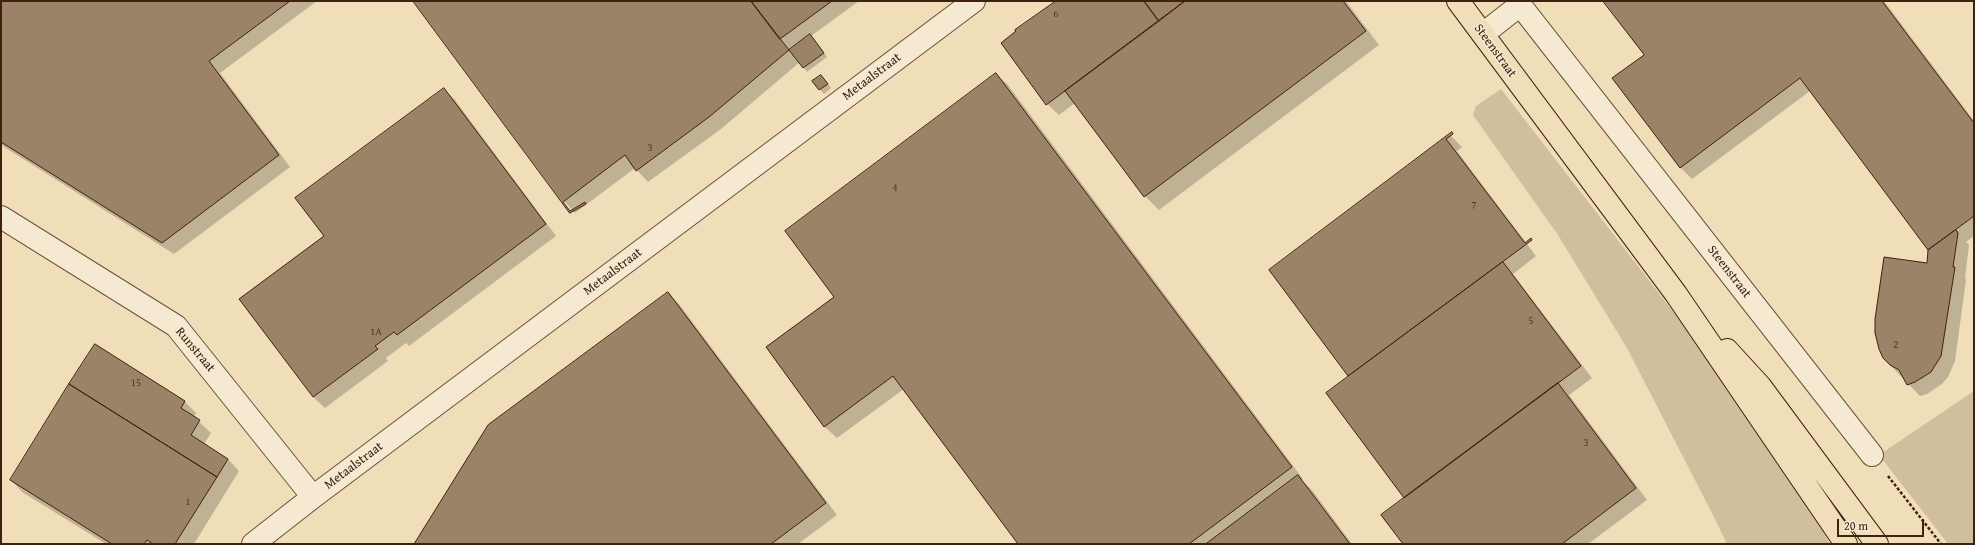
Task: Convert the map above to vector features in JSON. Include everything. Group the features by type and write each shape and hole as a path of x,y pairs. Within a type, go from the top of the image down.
{"main road":[{"name":"Steenstraat","path":"1458,1 1676,294 1846,544"},
{"name":"Steenstraat","path":"1676,294 1760,386 1877,544"}],"street":[{"name":"Metaalstraat","path":"253,544 313,497 974,1"},
{"path":"1483,34 1519,3"},
{"name":"Steenstraat","path":"1519,3 1872,455"},
{"name":"Runstraat","path":"1,217 176,326 313,497"}],"path":[{"path":"1872,455 1941,544"}],"shaded area":[{"path":"1501,89 1709,358 1800,490 1830,544 1724,544 1726,542 1715,519 1627,348 1558,235 1473,115 1476,106"},
{"path":"1974,391 1974,544 1948,544 1879,455"}],"building":[{"path":"1,1 290,1 209,61 279,155 162,243 1,142"},
{"path":"413,1 751,1 789,50 709,117 636,171 625,155 563,202 570,211 585,202 586,204 570,213"},
{"path":"751,1 832,1 780,39"},
{"path":"1056,1 1144,1 1159,21 1046,105 1001,43 1016,31 1015,30"},
{"path":"1144,1 1185,1 1159,21"},
{"path":"1185,1 1343,1 1366,31 1144,197 1065,91"},
{"path":"1603,1 1882,1 1974,123 1974,216 1928,250 1800,78 1680,168 1612,78 1644,55"},
{"path":"810,34 824,53 803,68 789,50"},
{"path":"996,73 1292,467 1189,544 1018,544 893,376 824,427 766,347 834,297 785,231"},
{"path":"821,75 828,84 819,90 812,81"},
{"path":"444,88 546,224 397,335 394,332 375,346 378,349 313,397 239,299 324,236 295,198"},
{"path":"1452,132 1453,134 1446,139 1525,243 1531,238 1532,240 1348,376 1269,270"},
{"path":"1956,230 1958,233 1953,267 1955,267 1941,356 1931,372 1907,385 1899,370 1890,365 1883,358 1875,333 1875,319 1884,257 1927,263 1928,250"},
{"path":"1503,262 1581,366 1404,498 1326,393"},
{"path":"668,292 826,503 771,544 414,544 488,425"},
{"path":"95,344 185,401 181,408 200,420 191,435 228,459 217,477 69,384"},
{"path":"1558,383 1636,488 1562,544 1403,544 1381,515"},
{"path":"69,384 217,477 175,544 153,544 147,540 144,544 112,544 10,480"},
{"path":"1298,475 1350,544 1206,544"}]}
